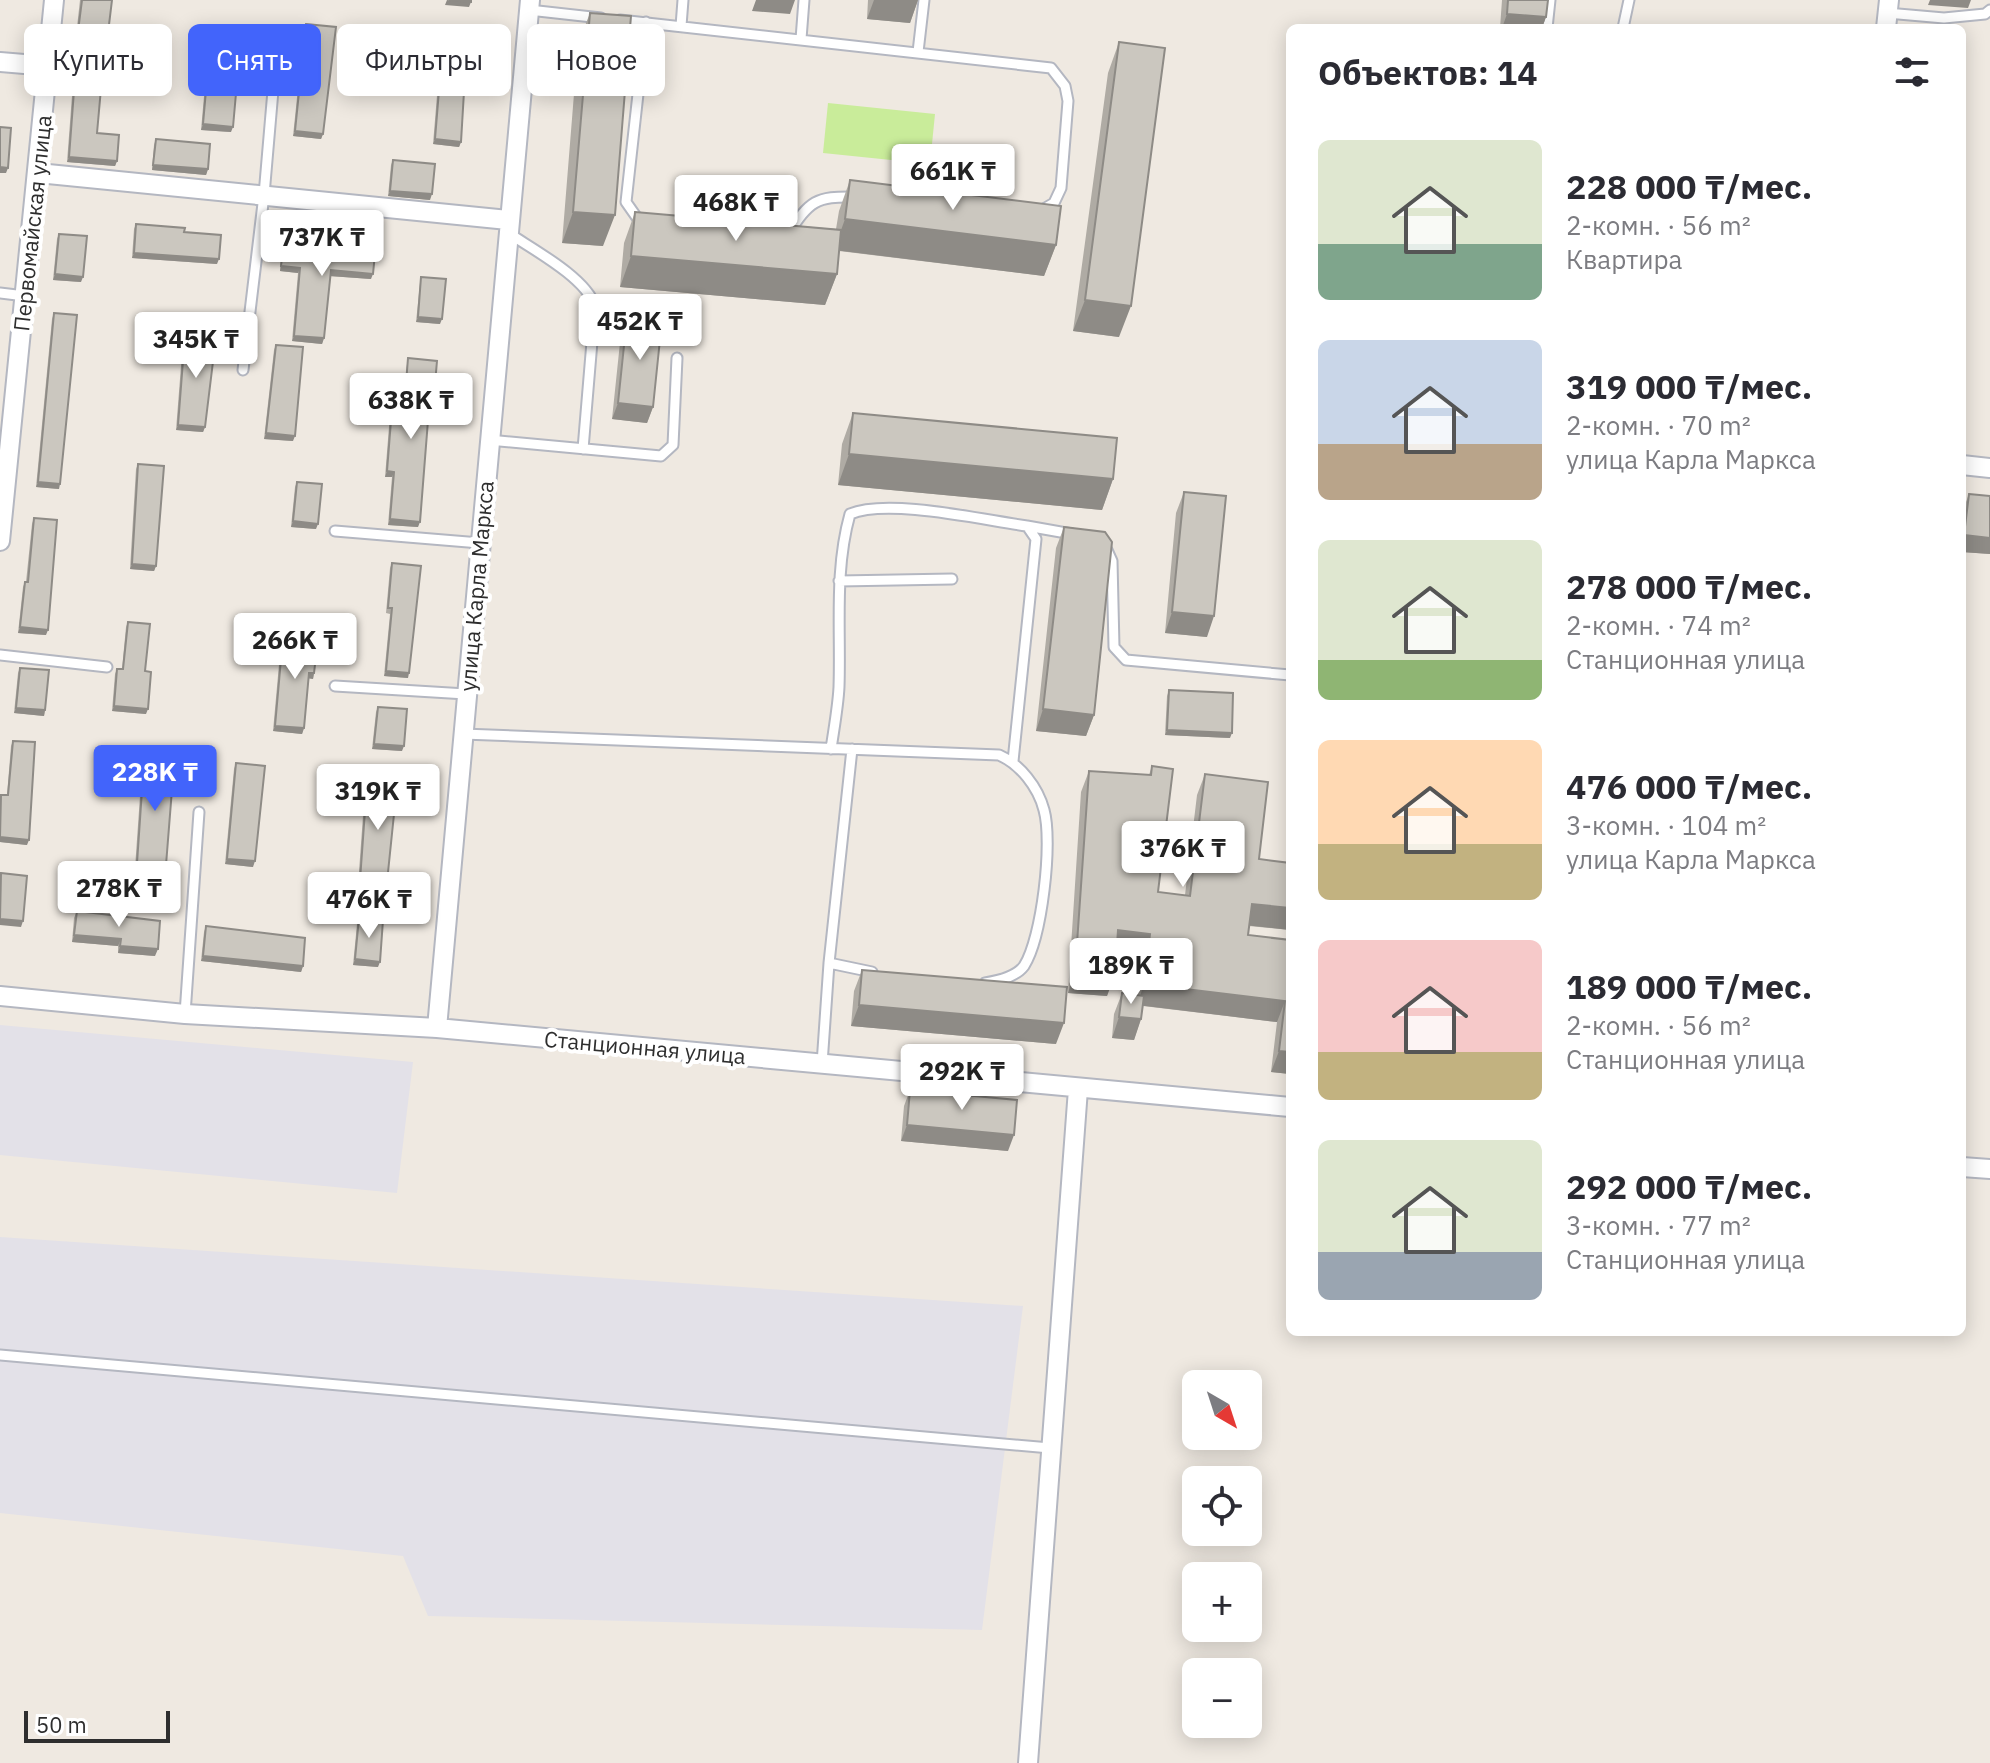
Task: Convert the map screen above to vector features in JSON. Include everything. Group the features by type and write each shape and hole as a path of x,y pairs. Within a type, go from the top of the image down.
{"street":[{"name":"Первомайская улица","path":"52,24 54,0"},
{"name":"улица Карла Маркса","path":"437,1028 529,5"},
{"path":"0,62 24,64"},
{"name":"Первомайская улица","path":"0,541 45,96"},
{"path":"38,173 264,195 508,226"},
{"path":"1966,465 1990,468"},
{"name":"Станционная улица","path":"0,996 185,1014 437,1028 1286,1107"},
{"path":"1028,1763 1078,1089"},
{"path":"1966,1167 1990,1169"}],"lane":[{"path":"681,26 683,0"},
{"path":"801,39 804,0"},
{"path":"918,52 924,0"},
{"path":"1547,24 1550,0"},
{"path":"1624,24 1629,0"},
{"path":"529,5 646,22 1051,68 1065,86 1068,101 1061,188 1054,203 1041,210 1026,209"},
{"path":"1887,14 1944,18 1985,14 1990,10"},
{"path":"646,22 626,202 637,220 650,229"},
{"path":"243,370 273,96"},
{"path":"782,239 809,203 831,197 875,198"},
{"path":"508,226 592,297 595,306 583,449"},
{"path":"0,293 25,296"},
{"path":"489,440 661,456 673,445 677,358"},
{"path":"831,749 839,689 839,581 850,514 865,507 1027,526 1090,541 1105,548 1112,561 1114,647 1126,660 1286,675"},
{"path":"1013,761 1036,539 1027,526"},
{"path":"335,531 480,543"},
{"path":"839,581 952,579"},
{"path":"0,655 107,667"},
{"path":"335,686 466,694"},
{"path":"463,734 999,755 1013,761 1044,807 1048,829 1041,901 1032,947 1022,969 1002,980 977,984"},
{"path":"822,1064 829,963 852,749"},
{"path":"185,1014 199,812"},
{"path":"829,963 887,975"},
{"path":"0,1355 1050,1448"}],"shaded area":[{"path":"0,1025 413,1062 397,1193 0,1155"},
{"path":"0,1237 1023,1306 982,1630 428,1616 403,1556 0,1513"}],"green space":[{"path":"828,103 935,114 930,164 823,153"}],"building":[{"path":"82,0 112,0 109,24 79,24"},
{"path":"1508,0 1548,0 1546,17 1507,14"},
{"path":"590,13 631,16 630,24 589,24"},
{"path":"321,26 336,27 323,134 295,131 299,96 321,96"},
{"path":"1119,42 1165,48 1131,306 1085,300"},
{"path":"74,96 100,96 97,133 119,135 117,161 69,157"},
{"path":"205,96 236,96 233,127 203,124"},
{"path":"439,96 464,96 461,142 435,139"},
{"path":"583,96 625,96 615,215 573,212"},
{"path":"0,127 11,128 8,168 0,167"},
{"path":"156,139 210,144 208,169 153,165"},
{"path":"393,160 435,164 432,194 390,191"},
{"path":"850,180 1061,206 1056,245 845,219"},
{"path":"635,212 841,230 837,274 631,256"},
{"path":"136,224 221,235 219,259 134,253"},
{"path":"59,234 87,236 83,277 55,274"},
{"path":"284,241 345,247 346,241 376,243 373,274 331,270 324,338 294,336 300,268 281,266"},
{"path":"421,277 446,279 442,319 418,317"},
{"path":"54,313 77,315 60,484 38,482"},
{"path":"627,317 662,320 653,407 618,403"},
{"path":"185,335 216,337 205,427 178,425"},
{"path":"276,345 303,347 295,436 266,433"},
{"path":"408,358 437,361 434,395 430,395 420,522 390,519 394,472 387,471 392,408 404,409"},
{"path":"853,413 1117,438 1113,479 849,454"},
{"path":"138,464 164,466 156,566 132,564"},
{"path":"297,482 322,484 318,524 293,521"},
{"path":"1184,492 1226,496 1214,616 1172,612"},
{"path":"1969,494 1990,496 1990,538 1966,535"},
{"path":"34,518 57,520 48,630 20,627"},
{"path":"1064,527 1105,532 1112,542 1094,715 1043,709"},
{"path":"392,563 421,566 409,673 386,671 392,608 388,608"},
{"path":"128,622 150,624 145,671 151,672 148,709 114,706 117,669 123,669"},
{"path":"283,637 318,640 314,673 309,673 304,728 275,726"},
{"path":"20,668 49,670 45,710 16,708"},
{"path":"1169,690 1233,693 1232,733 1167,730"},
{"path":"378,707 407,709 404,746 374,744"},
{"path":"13,741 35,742 29,840 0,837 1,795 8,795"},
{"path":"144,761 174,764 166,865 137,863"},
{"path":"236,763 265,766 255,861 227,859"},
{"path":"1152,766 1173,769 1158,892 1190,896 1205,774 1268,782 1259,859 1286,862 1286,908 1252,904 1248,935 1286,940 1286,1052 1279,1051 1285,1001 1144,984 1150,934 1118,930 1115,975 1075,972 1089,771 1151,775"},
{"path":"367,783 397,785 387,882 360,880"},
{"path":"1,873 27,876 23,921 0,919"},
{"path":"77,911 160,921 158,949 120,946 121,939 74,935"},
{"path":"359,918 383,920 380,962 355,959"},
{"path":"206,926 305,938 303,966 203,956"},
{"path":"862,970 1067,987 1064,1023 859,1005"},
{"path":"1122,993 1144,996 1141,1019 1119,1017"},
{"path":"910,1090 1017,1100 1014,1135 907,1125"}]}
